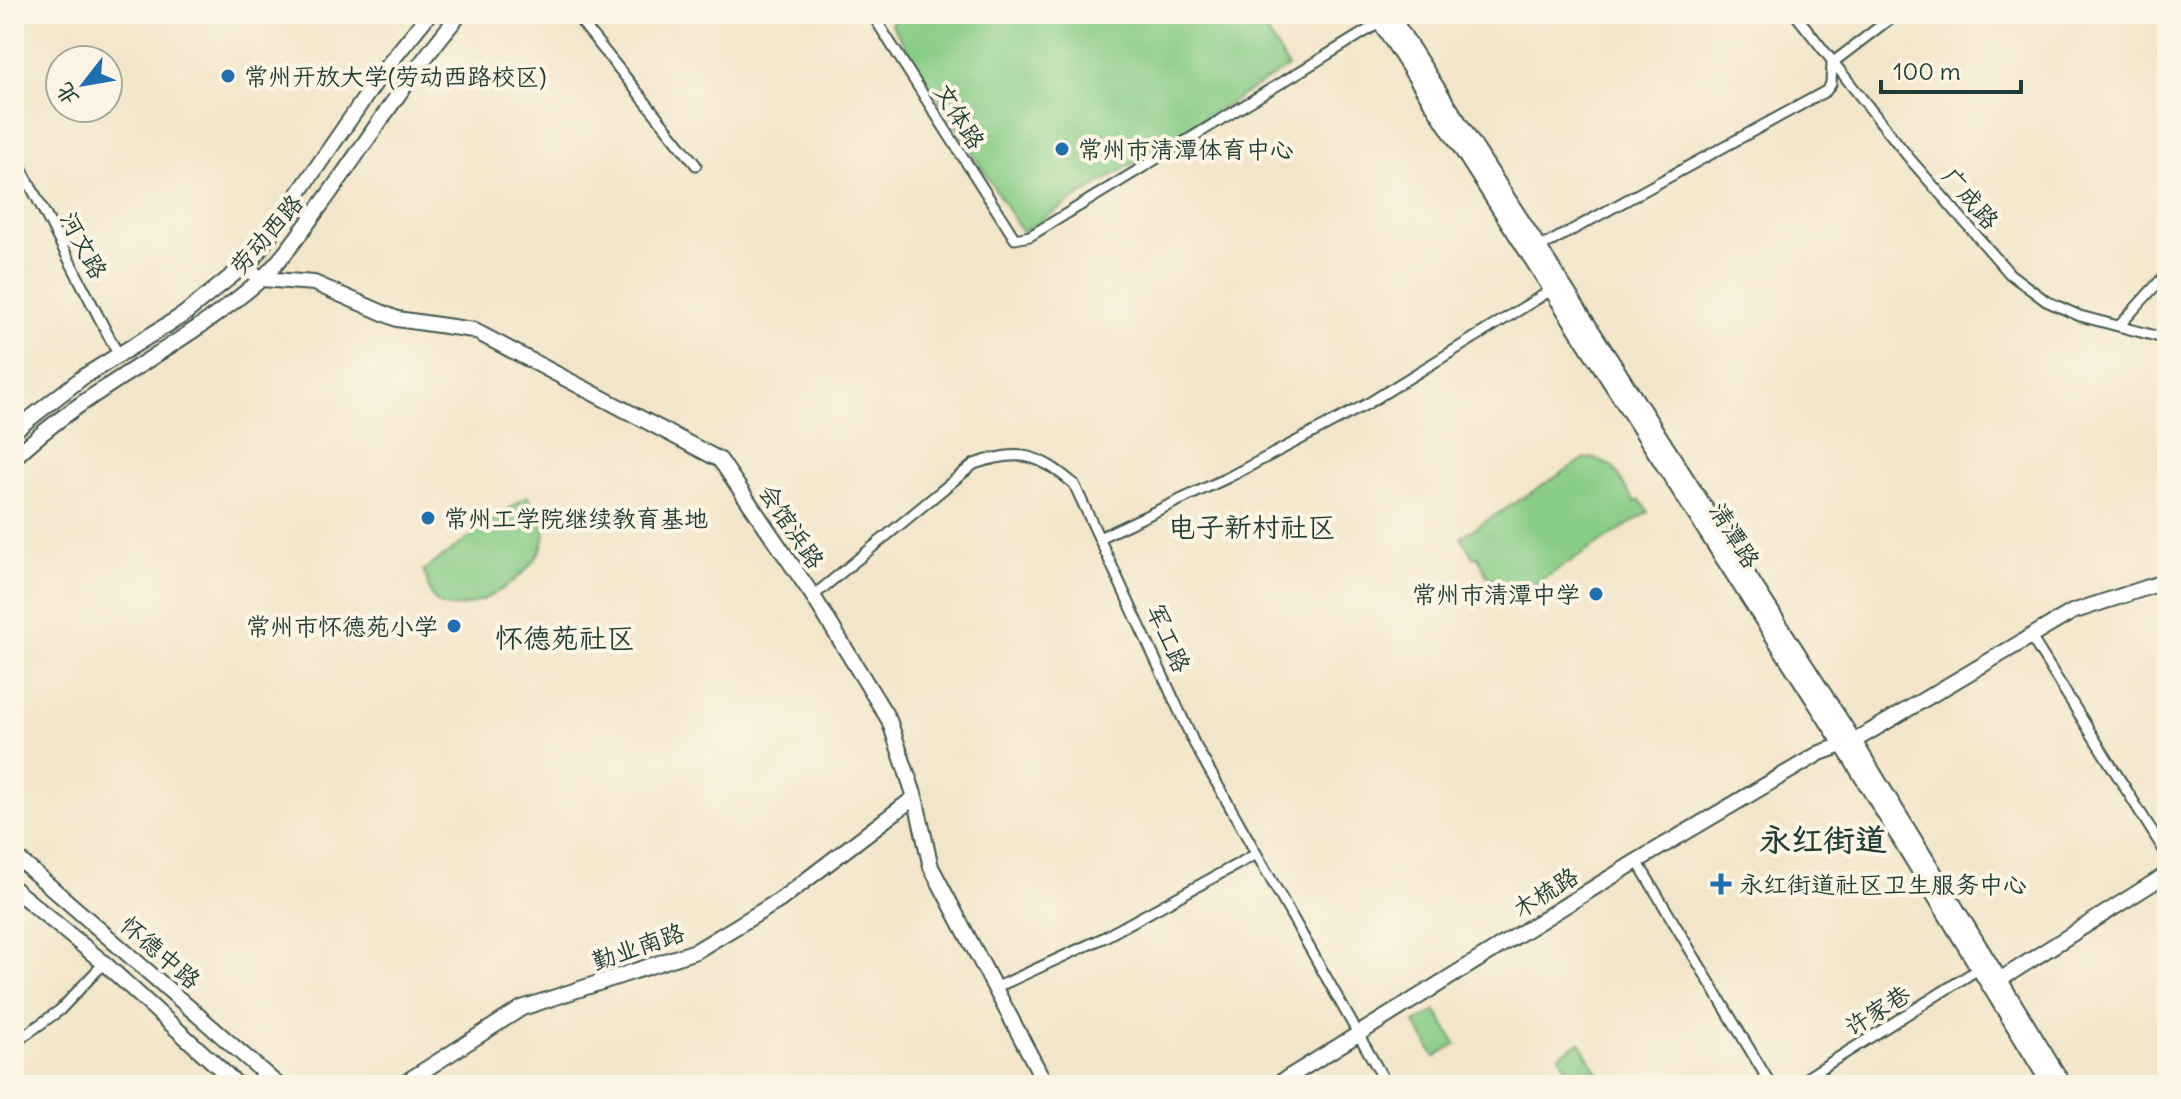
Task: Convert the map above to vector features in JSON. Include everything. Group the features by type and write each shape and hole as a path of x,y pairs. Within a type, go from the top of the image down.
{"main road":[{"name":"劳动西路","path":"14,431 51,399 183,315 244,267 263,246 384,70 429,14"},
{"name":"劳动西路","path":"14,458 65,415 205,324 262,279 299,235 432,47 460,14"},
{"name":"清潭路","path":"1382,17 1541,247 1848,744 2050,1085"},
{"name":"清潭路","path":"1382,17 1553,289 2001,979 2064,1085"},
{"name":"会馆浜路","path":"244,267 262,279 314,283 397,319 473,330 720,460 813,596 889,720 915,797 931,867 1046,1085"},
{"name":"木梳路","path":"1276,1085 1637,861 1820,753 1848,744 2087,606 2167,581"},
{"name":"勤业南路","path":"401,1085 522,1008 696,951 780,900 915,797"},
{"name":"怀德中路","path":"14,855 278,1085"},
{"path":"2001,979 2167,874"},
{"name":"怀德中路","path":"14,889 104,963 238,1085"}],"street":[{"path":"575,14 696,165"},
{"name":"文体路","path":"872,14 1015,239 1030,236 1382,17"},
{"name":"广成路","path":"1795,14 1832,63 2010,274 2046,301 2080,316 2167,339"},
{"path":"1541,247 1826,91 1831,84 1832,63 1896,14"},
{"name":"河文路","path":"14,154 118,354"},
{"path":"2119,326 2167,273"},
{"path":"1101,537 1229,477 1367,404 1553,289"},
{"name":"军工路","path":"813,596 974,464 1006,454 1032,456 1074,484 1194,743 1387,1085"},
{"path":"2031,637 2167,855"},
{"path":"995,988 1103,938 1256,854"},
{"path":"1637,861 1771,1085"},
{"path":"14,1043 60,1010 104,963"},
{"name":"许家巷","path":"1795,1085 1980,968"}],"green space":[{"name":"常州市清潭体育中心","path":"905,14 1267,14 1266,29 1288,67 1022,232 891,23"},
{"path":"1594,458 1613,467 1635,502 1640,500 1648,512 1504,604 1499,597 1505,593 1486,574 1478,556 1474,558 1461,537 1584,459"},
{"path":"527,496 535,506 527,512 542,525 544,541 535,559 498,592 475,603 454,607 438,603 432,596 423,571"},
{"path":"1436,1011 1456,1044 1435,1057 1415,1023"},
{"path":"1580,1042 1600,1076 1585,1085 1576,1085 1559,1055"}],"place":[{"name":"常州开放大学(劳动西路校区)","path":"228,76"},
{"name":"常州市清潭体育中心","path":"1062,149"},
{"name":"常州工学院继续教育基地","path":"428,518"},
{"name":"常州市清潭中学","path":"1596,594"},
{"name":"常州市怀德苑小学","path":"454,626"},
{"name":"永红街道社区卫生服务中心","path":"1721,884"}],"district":[{"name":"电子新村社区","path":"1252,527"},
{"name":"怀德苑社区","path":"565,638"},
{"name":"永红街道","path":"1823,839"}]}
